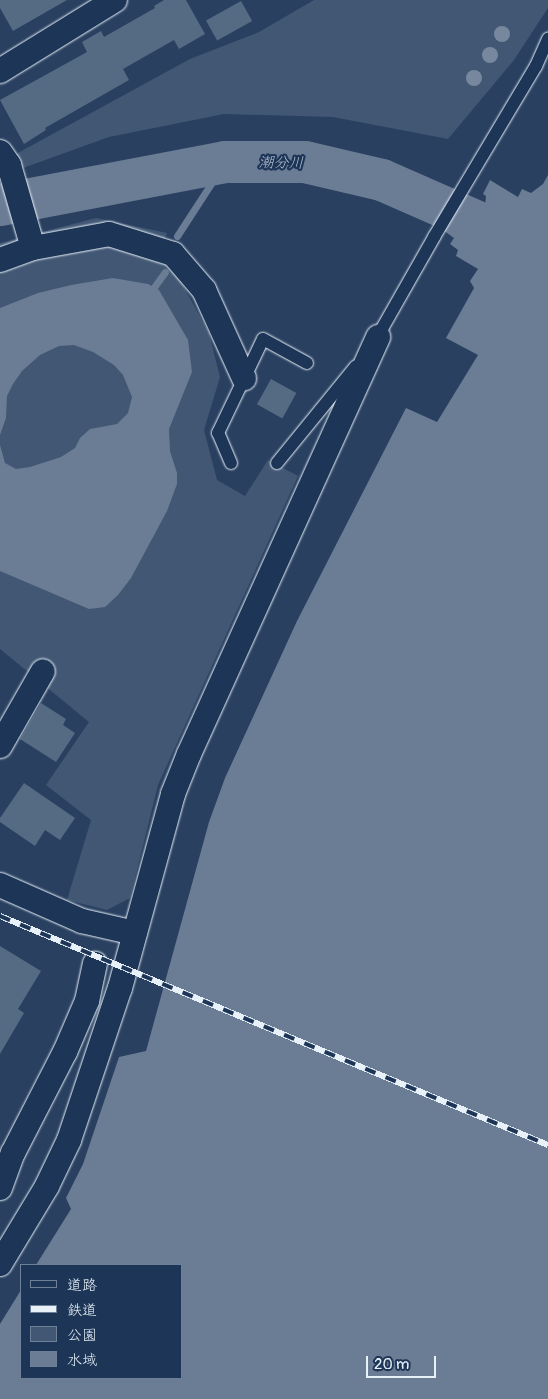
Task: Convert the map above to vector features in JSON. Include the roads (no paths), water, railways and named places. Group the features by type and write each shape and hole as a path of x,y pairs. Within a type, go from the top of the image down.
{"street":[{"path":"0,71 115,0"},
{"path":"4,159 30,240"},
{"path":"0,260 30,240 109,234 172,254 204,290 244,378"},
{"path":"0,1264 46,1186 69,1140 92,1074 135,933 173,794 189,754 378,338"},
{"path":"0,746 43,671"},
{"path":"0,885 82,921 135,933"},
{"path":"0,1188 13,1153 64,1052 86,1002 95,964"}],"lane":[{"path":"277,464 378,338 434,237 536,66 548,39"},
{"path":"231,463 218,433 263,339 307,363"}],"water":[{"path":"548,175 548,1399 0,1399 0,1324 20,1292 20,1379 182,1379 182,1264 37,1264 71,1209 66,1198 83,1164 119,1057 146,1051 209,822 225,778 297,621 406,408 437,422 478,355 446,338 474,288 470,281 478,269 456,256 458,250 450,244 454,238 443,230 465,196 485,206 486,196 483,194 490,180 518,197 522,189 531,193 543,184"},
{"path":"113,278 148,284 159,290 188,340 192,372 169,429 170,451 177,473 177,484 167,511 131,578 118,595 105,607 89,609 0,571 0,445 5,463 16,469 30,467 61,457 75,448 80,438 90,429 117,424 128,413 132,397 123,375 114,365 93,352 74,345 59,346 40,355 22,371 13,384 7,396 6,418 0,435 0,308 38,293"}],"waterway":[{"path":"177,236 225,162"},
{"name":"潮分川","path":"0,205 225,162 305,162 382,180 548,253"},
{"path":"149,294 165,272"}],"railway":[{"path":"0,916 548,1145"}]}
